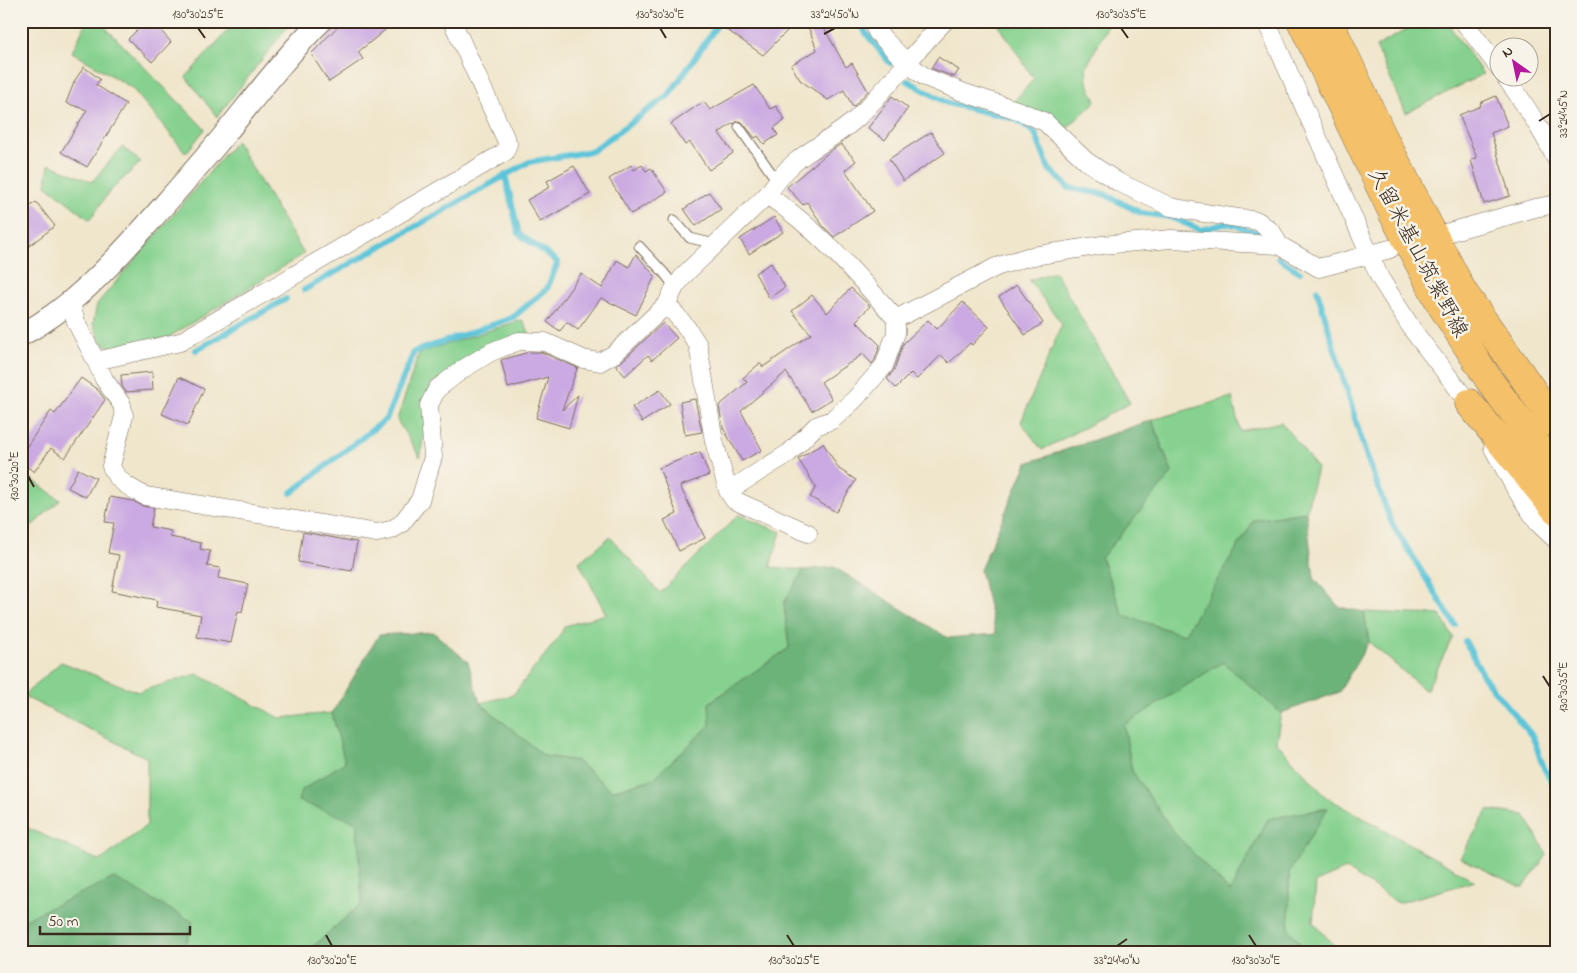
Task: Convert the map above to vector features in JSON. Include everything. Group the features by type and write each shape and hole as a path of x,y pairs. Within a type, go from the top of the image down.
{"main road":[{"name":"久留米基山筑紫野線","path":"1301,21 1394,216 1441,305 1489,380 1556,470"},
{"path":"1330,23 1382,135 1462,290 1538,401 1556,424"},
{"path":"1469,402 1556,510"}],"street":[{"path":"21,335 70,303 117,258 187,180 297,45 321,21"},
{"path":"96,361 180,342 505,152 508,144 452,21"},
{"path":"872,21 876,32 906,62 925,77 965,93 1020,111 1045,122 1086,161 1118,182 1171,207 1258,221 1272,232 1279,245"},
{"path":"70,303 76,322 104,379 122,405 124,416 111,466 114,474 124,484 145,496 377,533 391,530 401,524 420,500 433,457 429,405 437,389 463,369 491,352 519,341 545,342 583,359 600,362 614,354 667,304 675,287 686,273 772,188 794,163 842,131 857,117 945,21"},
{"path":"1266,21 1380,278 1414,332 1469,402 1515,488 1538,523 1556,540"},
{"path":"1463,21 1490,57"},
{"path":"1513,88 1549,143 1556,159"},
{"path":"728,491 789,454 816,426 832,420 855,399 884,366 896,334 896,319 843,260 786,207 772,188"},
{"path":"1446,232 1556,204"},
{"path":"896,319 996,267 1027,257 1102,245 1171,238 1279,245 1319,268 1390,249"},
{"path":"667,304 698,345 714,440 728,491 734,500 808,533"}],"lane":[{"path":"739,127 772,188"},
{"path":"674,220 690,238 715,244"},
{"path":"639,246 675,287"}],"green space":[{"path":"87,21 99,21 205,129 186,153 132,88 72,52"},
{"path":"236,21 292,21 217,117 186,77"},
{"path":"996,21 1110,21 1086,68 1087,82 1096,101 1064,131 1014,101 1034,79"},
{"path":"1421,21 1446,21 1483,74 1406,113 1376,47"},
{"path":"236,141 304,254 169,337 116,350 102,343 93,324 97,304"},
{"path":"122,147 141,162 109,192 90,220 46,185 49,164 92,182"},
{"path":"21,161 32,182 21,183"},
{"path":"1055,272 1130,403 1042,450 1021,422 1062,324 1029,280"},
{"path":"522,320 530,334 432,383 420,457 397,420 419,353"},
{"path":"1232,397 1240,431 1281,422 1317,468 1306,512 1254,520 1184,635 1123,615 1101,558 1172,473 1152,420"},
{"path":"1152,420 1172,473 1101,558 1123,615 1184,635 1254,520 1306,512 1314,578 1339,607 1364,612 1369,642 1339,692 1281,713 1223,662 1124,725 1132,771 1175,834 1230,892 1268,819 1328,808 1289,872 1289,929 1306,952 307,952 362,903 357,822 298,801 301,791 345,762 332,713 379,635 433,632 468,662 480,703 544,756 577,761 612,791 653,779 710,725 709,703 789,648 784,603 804,570 834,567 948,638 996,634 980,570 1027,463"},
{"path":"21,471 60,500 21,536"},
{"path":"738,515 781,532 770,567 804,570 784,603 789,648 709,703 711,725 653,779 611,791 577,761 544,756 480,703 513,695 556,641 565,626 606,614 579,562 610,537 660,593"},
{"path":"1364,612 1440,615 1453,637 1426,691 1369,642"},
{"path":"61,662 138,692 197,674 280,718 332,713 345,762 301,791 357,822 362,903 307,952 184,952 193,922 21,921 21,825 100,861 147,825 147,758 23,696"},
{"path":"1223,662 1281,713 1276,742 1326,797 1475,881 1398,903 1346,869 1316,882 1313,922 1340,952 1306,952 1289,929 1289,872 1327,808 1268,819 1230,892 1175,834 1132,771 1124,725"},
{"path":"1488,810 1525,815 1547,855 1523,888 1460,858"},
{"path":"114,878 193,922 184,952 21,952 21,921"}],"building":[{"path":"146,21 170,21 161,31 171,42 152,62 128,39"},
{"path":"343,21 396,21 358,52 363,59 329,82 311,54"},
{"path":"714,21 797,21 763,55"},
{"path":"806,21 820,21 846,67 852,63 868,91 853,107 844,90 828,100 800,80 791,65 817,50"},
{"path":"938,57 959,70 954,77 931,68"},
{"path":"84,67 100,79 96,85 126,104 87,167 61,152 87,110 66,103 75,80"},
{"path":"754,85 770,109 776,106 785,120 774,128 778,135 764,144 758,136 755,138 742,122 733,123 719,133 733,153 709,170 690,142 685,145 671,124 704,102 710,110"},
{"path":"892,96 908,108 885,140 868,128"},
{"path":"1496,96 1508,126 1491,133 1510,196 1484,204 1471,160 1477,158 1459,115 1481,106 1480,103"},
{"path":"931,132 945,153 903,181 889,159"},
{"path":"841,144 856,161 845,170 873,211 834,237 823,226 807,202 803,205 787,187"},
{"path":"631,165 634,170 642,165 646,171 651,168 667,192 631,214 609,179"},
{"path":"574,166 590,194 540,222 527,200 550,187 547,181"},
{"path":"709,192 721,209 696,226 684,209"},
{"path":"36,202 55,226 21,252 21,213"},
{"path":"774,217 783,232 749,254 740,239"},
{"path":"636,254 655,276 636,315 601,298 578,330 567,322 560,331 547,322 581,274 602,288 617,260 629,267"},
{"path":"771,263 785,287 769,298 755,273"},
{"path":"1017,285 1043,323 1025,335 999,297"},
{"path":"851,288 870,306 856,321 880,345 875,360 872,364 863,354 821,382 832,399 812,411 786,372 741,411 762,450 742,461 723,428 719,406 747,382 743,378 760,363 763,367 811,334 792,311 812,295 827,313"},
{"path":"963,302 989,327 972,345 970,343 949,363 941,355 917,379 911,373 896,388 887,379 894,370 903,344 928,320 937,329"},
{"path":"663,323 677,338 652,360 648,355 625,376 616,365"},
{"path":"529,352 541,352 578,368 562,410 578,395 569,428 536,418 548,377 508,388 501,360"},
{"path":"152,372 153,390 126,392 122,386 121,375"},
{"path":"179,377 204,389 188,425 162,414"},
{"path":"81,378 98,390 105,400 65,458 51,448 34,472 21,462 21,455 51,411 55,414"},
{"path":"660,390 670,404 642,422 632,407"},
{"path":"695,399 702,432 685,435 680,402"},
{"path":"823,443 839,469 856,480 836,512 810,497 816,487 798,459"},
{"path":"700,452 709,475 680,486 705,538 679,551 664,520 677,514 659,468"},
{"path":"78,469 96,478 86,497 68,488"},
{"path":"110,497 133,501 143,506 154,508 150,527 171,531 170,537 201,543 200,549 210,551 207,566 220,568 218,578 248,584 242,612 238,611 231,643 197,637 201,615 156,607 157,600 112,591 119,555 108,553 114,523 105,522"},
{"path":"303,532 357,542 352,571 298,562"}],"waterway":[{"path":"304,290 529,162 592,151 669,95 720,21"},
{"path":"861,21 865,32 890,63"},
{"path":"908,81 947,103 1016,119 1035,133 1049,169 1069,188 1104,194 1141,213 1170,217 1201,230 1228,223 1259,233"},
{"path":"291,493 386,419 414,352 512,318 547,289 558,262 519,234 505,175"},
{"path":"1278,258 1300,272"},
{"path":"1317,290 1366,455 1392,524 1455,625"},
{"path":"196,350 286,299"},
{"path":"1465,641 1485,679 1533,737 1544,768 1556,788"}]}
